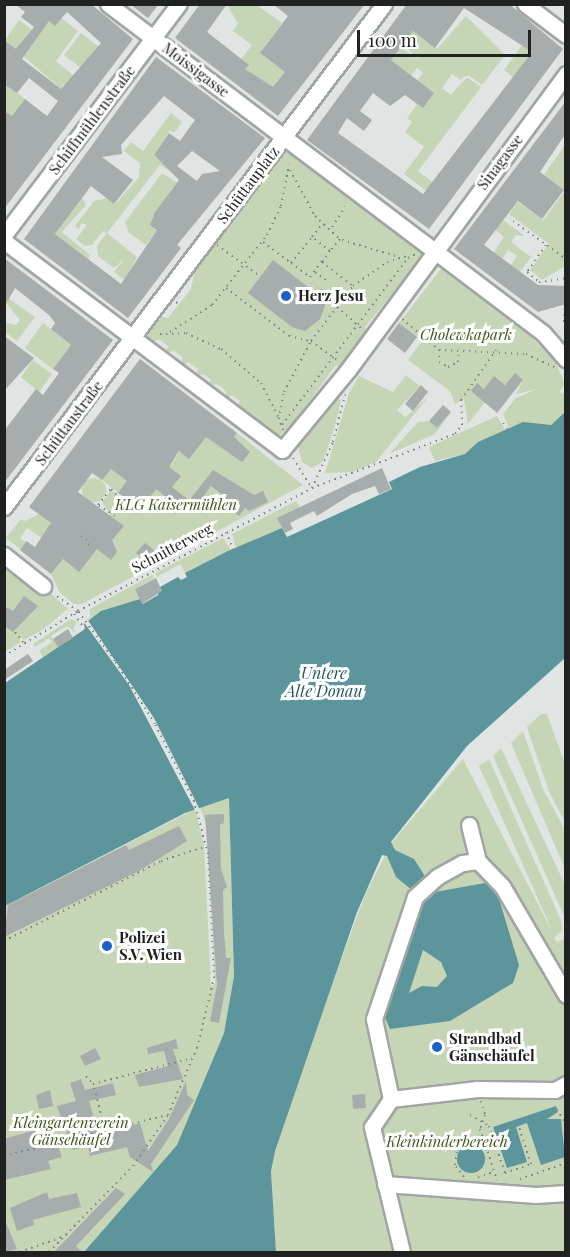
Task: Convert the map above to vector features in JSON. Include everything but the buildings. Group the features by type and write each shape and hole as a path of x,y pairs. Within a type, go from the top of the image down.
{"street":[{"name":"Moissigasse","path":"108,4 284,137"},
{"name":"Schiffmühlenstraße","path":"4,236 179,4"},
{"path":"284,137 384,4"},
{"path":"525,4 566,35"},
{"name":"Sinagasse","path":"434,251 566,74"},
{"name":"Schüttauplatz","path":"133,340 284,137 434,251"},
{"path":"4,241 275,448 288,447 348,370 434,251 543,333 564,359"},
{"name":"Schüttaustraße","path":"4,507 133,340"},
{"path":"4,555 43,586"},
{"path":"469,825 478,861 502,886 566,995"},
{"path":"392,1099 374,1019 415,897 462,863 478,861"},
{"path":"402,1252 372,1127 392,1099 477,1089 555,1090 566,1084"},
{"path":"386,1184 524,1195 566,1193"}],"path":[{"path":"566,141 566,147"},
{"path":"159,334 170,332 200,316 244,265 262,241 280,206 289,165 292,181 322,224 332,227 340,239 399,257"},
{"path":"332,227 345,207"},
{"path":"513,220 566,259"},
{"path":"291,263 322,224"},
{"path":"312,237 330,251"},
{"path":"262,241 310,277 340,239"},
{"path":"212,241 261,277"},
{"path":"546,245 527,272 539,282 566,278"},
{"path":"170,332 208,342 247,369 261,382 282,426 408,258 434,251"},
{"path":"279,419 290,375 311,341 353,286 399,257 410,255"},
{"path":"322,262 353,286"},
{"path":"314,272 327,281"},
{"path":"226,288 289,336 311,341 348,370"},
{"path":"174,301 181,306"},
{"path":"564,322 565,304"},
{"path":"337,307 372,337"},
{"path":"400,317 439,350 496,350 564,359"},
{"path":"439,350 439,362 448,367 458,362 458,350"},
{"name":"Schnitterweg","path":"4,656 78,611 226,531 312,488 455,434 462,425 462,399 496,350"},
{"path":"312,488 333,442 348,389"},
{"path":"503,423 507,429"},
{"path":"288,447 312,488"},
{"path":"115,516 98,505 111,489 125,504"},
{"path":"226,531 234,552"},
{"path":"81,536 87,540"},
{"path":"49,1252 133,1166 168,1115 192,1058 214,988 207,846 199,815 149,714 84,618 62,600"},
{"path":"74,614 85,629"},
{"path":"15,632 25,644"},
{"path":"4,940 161,861 207,846"},
{"path":"93,1084 192,1058"},
{"path":"86,1076 93,1084 105,1130"},
{"path":"477,1089 485,1115 482,1122 483,1138 494,1172 503,1184"},
{"path":"553,1110 564,1115 566,1124"},
{"path":"4,1156 168,1115"},
{"path":"470,1115 489,1126 505,1173 531,1164"},
{"path":"519,1128 534,1174"},
{"path":"466,1178 455,1165 456,1150 483,1138"},
{"path":"512,1182 566,1163"},
{"path":"476,1178 494,1172"},
{"path":"520,1179 524,1195"},
{"path":"20,1252 67,1235"}],"green space":[{"path":"227,5 257,5 282,23 260,53 278,67 296,56 274,88 242,74 248,65 241,59 252,45 233,31 238,24"},
{"path":"51,10 78,31 56,61 74,76 69,88 64,84 61,89 5,40 19,20 34,31"},
{"path":"466,16 505,55 482,85 469,76 465,76 461,80 452,74 442,88 451,95 467,77 481,87 418,171 435,184 428,192 404,174 424,147 405,132 412,122 407,118 417,104 405,95 423,73 417,68 411,75 391,60 400,47 420,61 403,44 413,31 437,49"},
{"path":"81,33 99,47 82,69 64,55"},
{"path":"522,45 531,52 514,78 504,70"},
{"path":"5,84 25,99 7,123 4,118"},
{"path":"171,113 182,122 174,133 170,130 154,155 171,172 160,165 107,233 103,231 92,245 85,246 76,239 87,225 81,223 79,229 75,226 94,201 107,198 115,204 139,177 140,163 124,151 131,142 143,151"},
{"path":"565,145 565,191 544,175"},
{"path":"284,150 424,255 365,327 368,330 341,368 336,365 303,410 306,413 279,436 237,407 240,401 232,395 226,400 226,391 217,384 208,387 211,380 204,374 195,377 198,369 188,362 182,366 182,357 174,351 165,353 168,346 158,339 151,344 147,334 162,317 168,318 191,289 196,265"},
{"path":"162,173 194,193 176,184 155,212 150,225 157,230 146,245 129,233 125,222"},
{"path":"565,191 565,266 542,280 530,270 549,244 509,214 518,202 543,220"},
{"path":"82,198 86,205 62,232 90,255 88,259 55,234"},
{"path":"503,220 525,236 516,235 511,242 531,257 520,272 511,265 517,256 508,250 502,259 494,252 504,237 493,228"},
{"path":"107,233 137,257 125,280 114,272 124,259 114,268 98,256 97,246"},
{"name":"Cholewkapark","path":"441,269 529,335 555,361 565,384 559,392 565,394 565,412 551,425 509,428 503,414 516,398 537,389 516,394 523,380 515,374 505,385 494,377 490,396 468,424 464,399 455,404 450,391 408,360 422,341 399,323"},
{"path":"8,298 35,317 17,341 5,332 6,323 16,325 20,320 6,303"},
{"path":"43,323 71,345 53,369 25,348"},
{"path":"33,360 52,374 39,392 21,377"},
{"path":"406,375 420,386 397,410 405,417 428,397 376,462 353,472 325,473 349,393 359,376 393,392"},
{"path":"335,396 341,401 334,429 323,461 312,468 302,462 298,446"},
{"path":"451,412 435,434 389,454 418,422 429,421 437,427"},
{"path":"497,416 505,430 465,454 435,461 429,447"},
{"name":"KLG Kaisermühlen","path":"168,431 208,437 225,449 237,433 303,485 82,604 74,604 60,593 51,574 76,542 110,514 102,502 111,490 121,499 125,490 118,493 102,480 105,475 99,460 139,490 161,458 171,465 183,446"},
{"path":"94,478 99,479 105,485 105,495 99,501 94,502 89,501 83,495 82,490 83,485 89,479"},
{"path":"296,501 300,507 278,518 286,537 258,539 236,548 232,534"},
{"path":"39,514 51,523 53,545 27,528 20,538 25,542 20,549 6,538 21,519 25,521"},
{"path":"223,538 231,550 190,581 180,564 157,577 155,573"},
{"path":"5,570 36,592 49,592 68,609 42,630 24,640 19,637 21,642 5,652"},
{"path":"152,575 154,578 135,589 140,599 82,622 90,617 90,609"},
{"path":"71,619 77,622 73,628 77,634 67,626 51,636 59,647 39,660 43,657 39,651 52,642 49,638 35,647 33,644"},
{"path":"541,714 547,714 565,764 565,822 549,792 527,727"},
{"path":"523,731 543,789 565,830 565,869 511,743"},
{"path":"501,748 565,885 565,918 493,756"},
{"name":"Strandbad Gänsehäufel","path":"463,759 554,935 479,766 489,759 561,920 562,931 554,938 557,942 565,939 565,1252 276,1252 270,1152 365,895 392,842"},
{"name":"Kleingartenverein Gänsehäufel","path":"229,797 234,976 224,1033 177,1145 84,1252 5,1252 5,906 195,809 204,844 211,986 215,984 207,828 200,807"}],"water":[{"name":"Untere Alte Donau","path":"565,412 565,658 467,746 391,842 395,850 414,859 435,892 485,883 496,889 519,965 513,983 450,1021 390,1029 383,1013 424,900 396,877 387,856 382,855 357,912 275,1151 271,1171 276,1252 84,1252 177,1145 224,1033 234,976 229,798 185,813 5,906 5,683 85,629 84,624 101,611 140,599 143,604 158,595 160,587 178,577 181,580 187,577 185,573 228,551 282,528 287,537 392,489 389,482 420,467 465,454 478,442 523,422 551,425","holes":["423,950 441,962 447,976 437,987 422,986 409,993"]},
{"path":"556,1106 558,1112 547,1119 561,1119 565,1157 541,1165 527,1123 516,1127 527,1162 507,1168 493,1127"},
{"path":"471,1145 481,1149 485,1159 481,1169 471,1173 461,1169 457,1159 461,1149"}],"pier":[{"path":"87,619 154,718 200,810 196,812 129,685 83,621"}],"place":[{"name":"Herz Jesu","path":"286,296"},
{"name":"Polizei S.V. Wien","path":"107,946"},
{"name":"Strandbad Gänsehäufel","path":"437,1047"}],"park label":[{"name":"Kleinkinderbereich","path":"447,1142"}]}
